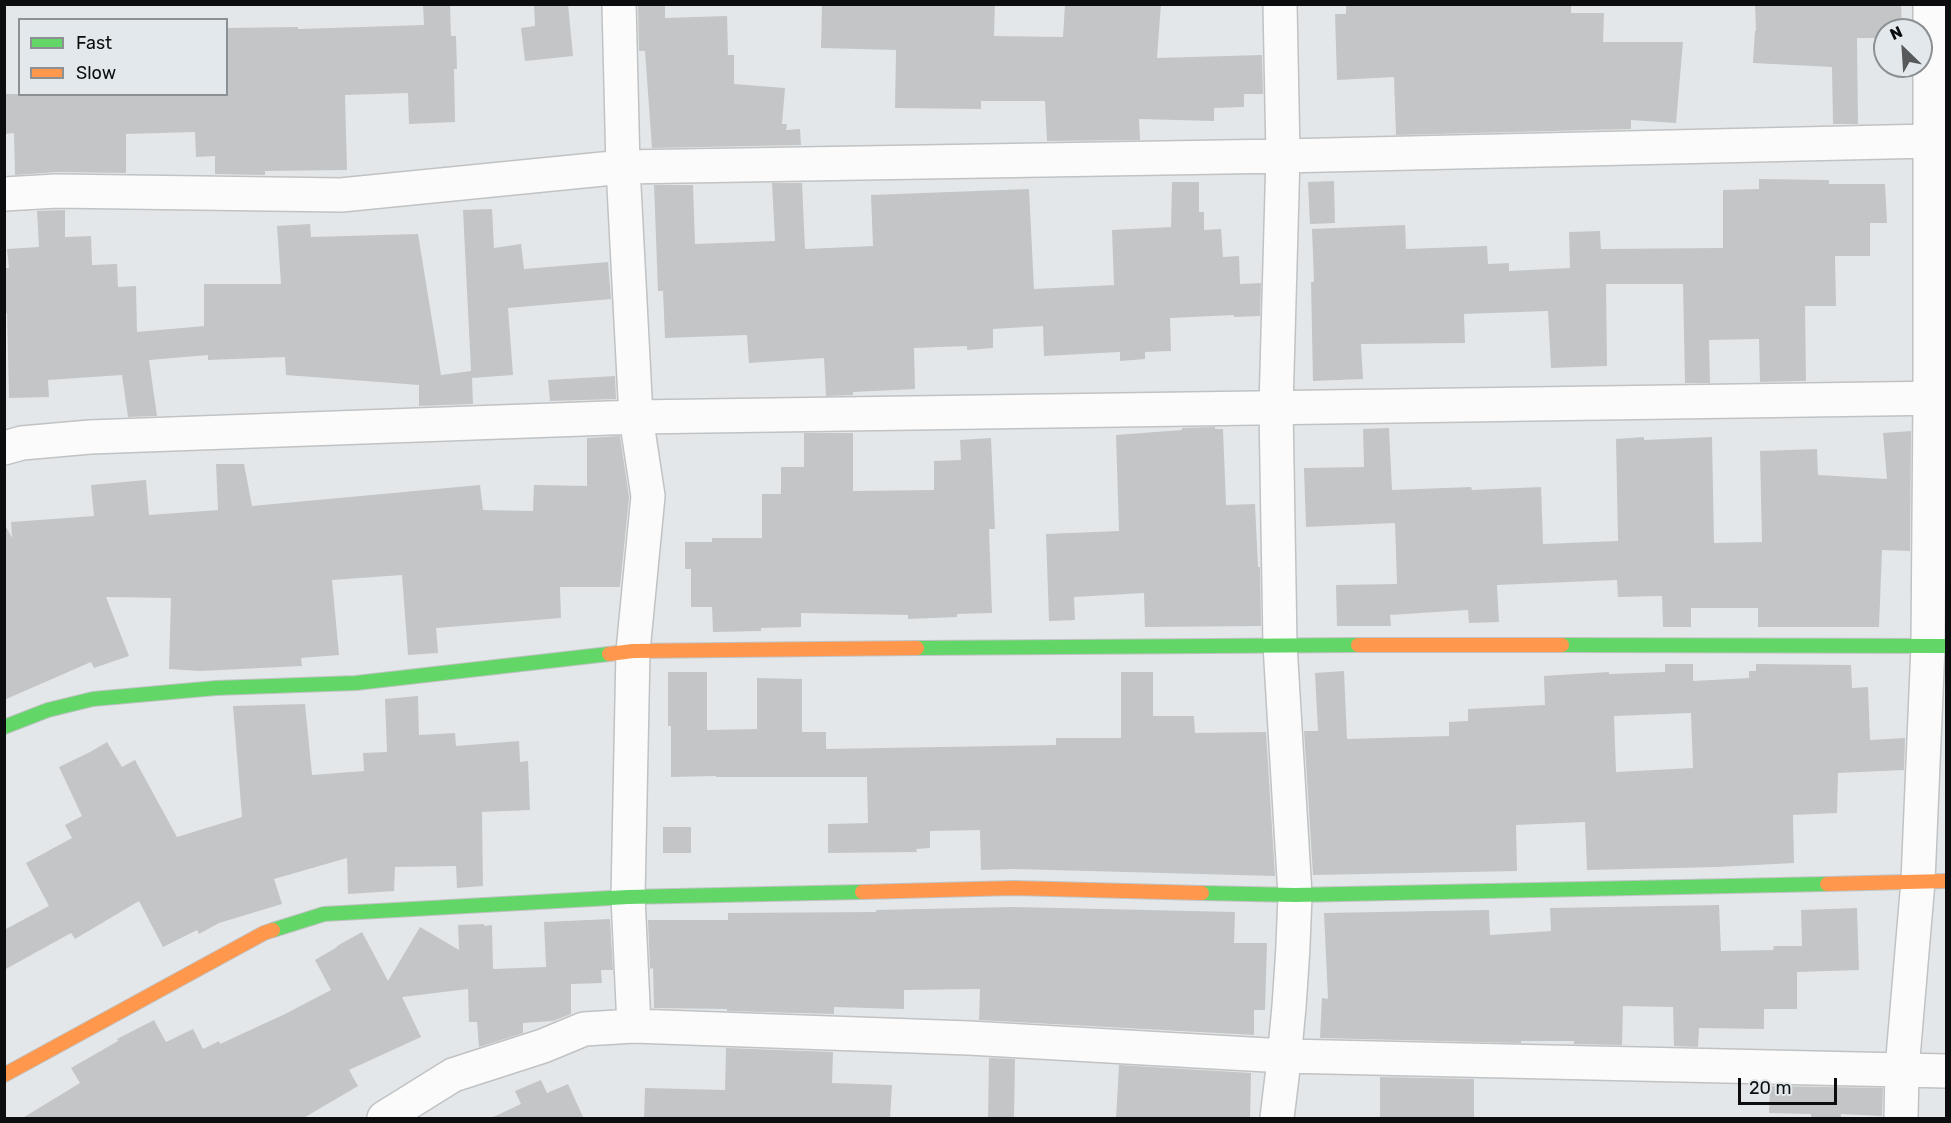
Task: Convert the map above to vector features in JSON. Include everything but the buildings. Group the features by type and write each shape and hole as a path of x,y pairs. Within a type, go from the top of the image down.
{"street":[{"path":"619,4 623,166 636,417 648,496 633,651 627,897 634,1026"},
{"path":"1277,1119 1286,1056 1295,895 1280,645 1276,407 1282,156 1280,4"},
{"path":"1901,1119 1902,1069 1932,881 1937,646 1938,142 1930,4"},
{"path":"4,194 57,191 341,195 623,166 1282,156 1938,142"},
{"path":"4,448 22,443 90,437 636,417 1938,398"},
{"path":"4,727 48,710 93,699 216,688 356,683 633,651 1280,645 1937,646"},
{"path":"4,1075 264,933 324,914 627,897 1014,888 1295,895 1932,881"},
{"path":"384,1119 453,1075 543,1046 584,1029 634,1026 969,1038 1286,1056 1947,1071"}],"traffic: fast":[{"path":"917,648 1358,645"},
{"path":"1562,645 1946,646"},
{"path":"4,727 48,710 93,699 216,688 356,683 609,654"},
{"path":"1202,893 1295,895 1827,884"},
{"path":"273,930 324,914 628,897 862,892"}],"traffic: slow":[{"path":"1358,645 1562,645"},
{"path":"609,654 633,651 917,648"},
{"path":"1827,884 1946,881"},
{"path":"862,892 1014,888 1202,893"},
{"path":"4,1075 273,930"}]}
